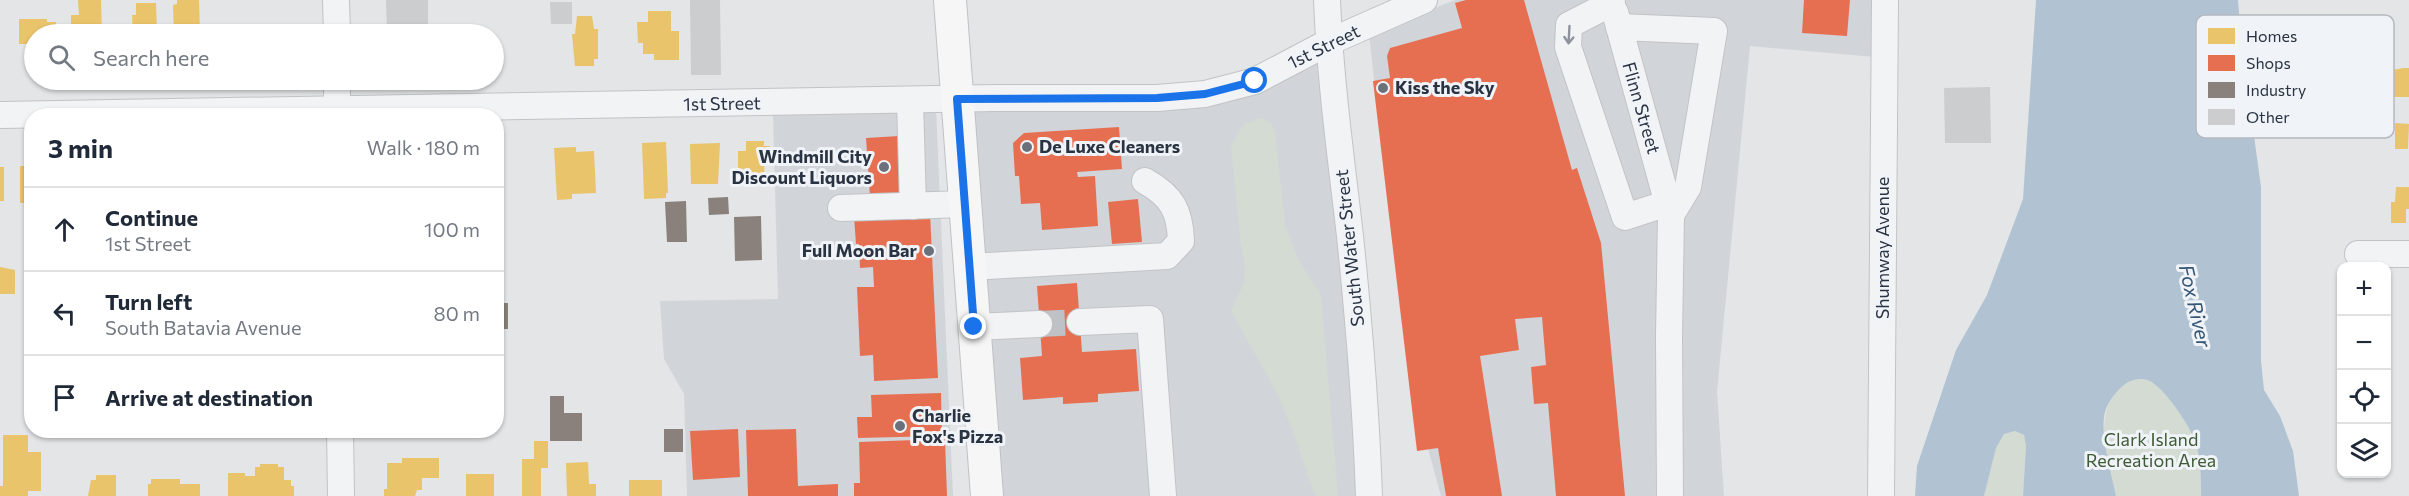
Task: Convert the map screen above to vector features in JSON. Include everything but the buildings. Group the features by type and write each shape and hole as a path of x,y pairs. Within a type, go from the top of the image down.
{"main road":[{"path":"950,0 987,496"}],"street":[{"path":"336,0 337,24"},
{"name":"South Water Street","path":"1327,0 1329,42 1366,415 1370,496"},
{"name":"1st Street","path":"504,109 957,99 1157,98 1205,94 1255,81 1329,42 1424,0"},
{"name":"Shumway Avenue","path":"1881,496 1885,0"},
{"path":"1614,10 1714,31 1688,187 1669,209 1625,217 1568,47 1569,25 1614,10"},
{"name":"Flinn Street","path":"1614,10 1669,209"},
{"path":"337,90 337,108"},
{"path":"910,100 913,206"},
{"name":"1st Street","path":"0,115 24,115"},
{"path":"970,267 1167,256 1181,241 1180,223 1174,207 1162,190 1145,181"},
{"path":"841,208 965,204"},
{"path":"1669,209 1670,496"},
{"path":"2358,255 2409,254"},
{"path":"1080,322 1150,319 1163,496"},
{"path":"974,327 1039,324"},
{"path":"340,438 341,496"}],"shaded area":[{"path":"1455,0 1875,0 1875,57 1750,46 1717,392 1724,496 1441,496 1427,445 1401,319 1369,34"},
{"path":"1327,55 1358,496 994,496 967,107 1158,105"},
{"path":"936,108 953,496 687,496 684,394 664,359 660,301 778,299 773,115"}],"green space":[{"path":"1261,118 1270,122 1275,131 1285,225 1299,261 1321,295 1338,496 1315,496 1294,434 1276,391 1231,311 1244,283 1245,267 1231,147 1245,124"},
{"name":"Clark Island Recreation Area","path":"2135,379 2147,380 2162,391 2188,425 2198,454 2201,496 2116,496 2105,440 2106,412 2119,389"},
{"path":"2015,431 2024,435 2026,446 2023,496 1984,496 1996,448 2004,433"}],"water":[{"name":"Fox River","path":"2036,0 2238,0 2239,15 2196,15 2196,138 2254,138 2261,187 2261,361 2264,390 2280,416 2293,451 2299,496 2201,496 2200,461 2192,434 2182,416 2161,390 2153,383 2140,379 2128,383 2117,392 2106,409 2104,418 2105,440 2116,496 2023,496 2026,446 2024,435 2015,431 2004,434 1996,448 1984,496 1915,496 1917,466 1956,350 1987,295 2023,199"}],"tunnel":[{"path":"1039,324 1080,322"}],"place":[{"name":"Kiss the Sky","path":"1383,88"},
{"name":"De Luxe Cleaners","path":"1027,147"},
{"name":"Windmill City Discount Liquors","path":"884,167"},
{"name":"Full Moon Bar","path":"929,251"},
{"name":"Charlie Fox's Pizza","path":"900,426"}],"route":[{"path":"974,327 957,99 1157,98 1205,94 1255,81"}]}
